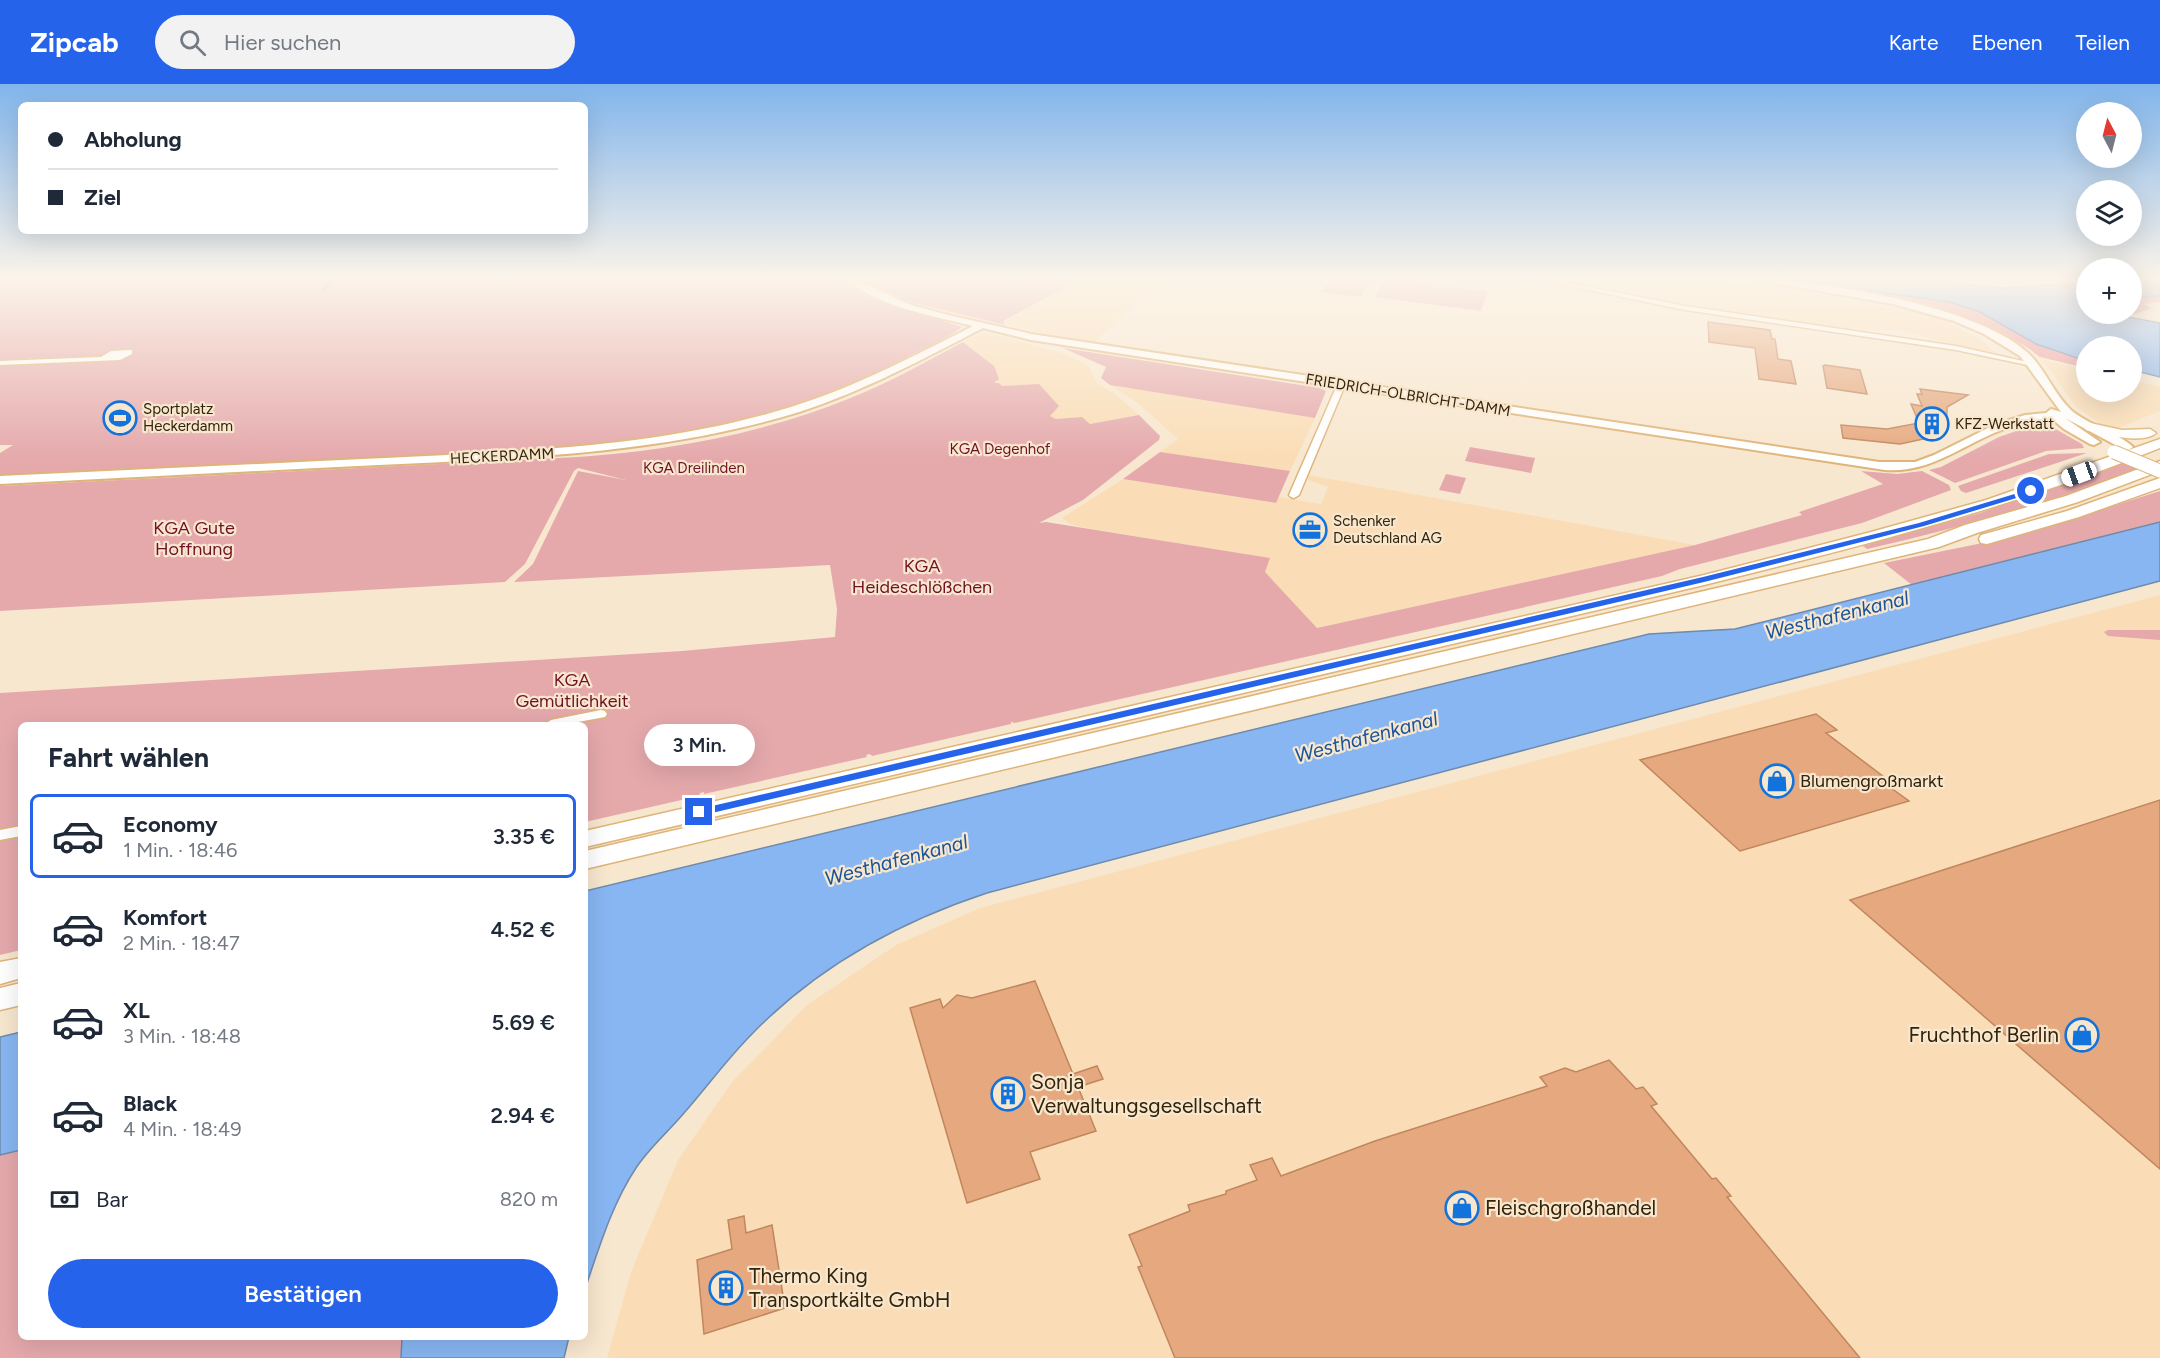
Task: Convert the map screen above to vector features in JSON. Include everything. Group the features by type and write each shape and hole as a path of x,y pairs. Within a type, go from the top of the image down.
{"highway":[{"path":"588,838 1704,580 1835,547 2009,498 2157,435"},
{"path":"1835,547 1845,539 2118,448"},
{"path":"588,859 1933,543 1971,529 2072,499 2160,464"},
{"path":"1933,543 1968,542 2024,530 2160,483"},
{"path":"0,973 18,970"},
{"path":"0,999 18,995"}],"main road":[{"path":"2090,427 2122,434 2157,435"},
{"path":"2118,448 2157,435"}],"street":[{"name":"HECKERDAMM","path":"0,480 564,453 659,441 738,426 825,400 868,382 953,339"},
{"name":"FRIEDRICH-OLBRICHT-DAMM","path":"1047,339 1866,465 1903,467 1927,462 2003,425 2038,416 2071,415"},
{"path":"1897,339 1956,348 2032,364"},
{"path":"1993,339 2019,363 2053,415 2068,427 2160,464"},
{"path":"2000,339 2022,353 2059,404 2071,415 2118,448 2160,471"},
{"path":"0,363 102,359"},
{"path":"1294,495 1341,385"},
{"path":"561,722 601,714"},
{"path":"0,836 18,832"}],"shaded area":[{"path":"968,339 1013,339 1065,354 1089,367 1097,384 1115,394 1139,415 1090,424 1081,417 1056,419 1001,386 994,366 963,342"},
{"path":"1080,339 1098,339 1095,342"},
{"path":"1935,339 1980,339 1998,355"},
{"path":"2013,339 2028,339 2076,358 2076,366 2040,357"},
{"path":"2043,360 2076,368 2076,402 2142,402 2142,382 2160,387 2160,411 2118,428 2102,425 2075,406"},
{"path":"1110,385 1315,418 1290,471 1160,452 1178,439 1138,403"},
{"path":"1308,475 1695,545 1317,628 1264,572 1269,558 1086,528 1070,524 1062,518 1123,479 1275,503 1279,497 1321,504 1328,487 1308,480"},
{"path":"2160,595 2160,1358 607,1358 631,1272 678,1160 732,1082 807,1005 896,945 980,908"}],"green space":[{"path":"0,339 942,339 833,391 767,412 701,428 564,447 0,475 0,453 13,445 0,445"},
{"path":"963,342 994,366 999,379 994,383 1002,386 1039,384 1059,406 1050,416 1056,419 1082,417 1090,424 1139,415 1160,436 1159,440 1083,500 1039,523 1046,522 1270,558 1265,572 1317,628 1695,545 1802,515 1799,512 1883,484 1861,471 1897,474 1922,471 1949,485 1951,490 1862,523 1680,569 1662,576 1015,723 1011,722 1011,724 872,756 870,754 866,755 867,757 704,794 704,792 699,796 588,821 588,722 18,722 18,951 0,955 0,693 682,651 835,637 837,609 830,565 514,582 533,564 578,471 626,480 578,468 574,471 525,564 505,582 0,611 0,486 597,456 634,452 709,440 782,422 853,397"},
{"path":"1063,348 1320,388 1326,391 1315,418 1110,385 1101,378 1106,367"},
{"path":"2036,424 2052,427 2082,444 2084,448 2046,451 1955,483 1929,470 1941,467 1999,437"},
{"path":"1470,447 1535,458 1531,473 1465,461"},
{"path":"1160,452 1290,471 1276,503 1123,479"},
{"path":"2087,453 1966,493 1958,486 2049,454"},
{"path":"2123,463 2137,469 2038,504 1867,549 1863,546 1980,513"},
{"path":"1446,474 1466,478 1460,494 1439,490"},
{"path":"2160,491 2160,522 1912,585 1884,563 2022,535"},
{"path":"2108,630 2160,630 2160,640 2108,636 2104,632"},
{"path":"18,1151 18,1340 402,1340 401,1358 0,1358 0,1155"}],"water":[{"path":"2028,339 2076,339 2076,358 2036,344"},
{"path":"2142,339 2160,339 2160,377 2142,372"},
{"name":"Westhafenkanal","path":"2160,522 2160,581 987,893 922,918 861,949 832,968 777,1010 743,1044 636,1168 613,1211 588,1280 588,890 1649,634 1735,629"},
{"path":"18,1033 18,1151 0,1155 0,1037"},
{"path":"402,1340 568,1340 564,1358 401,1358"}],"building":[{"path":"1709,339 1775,339 1778,359 1791,361 1796,384 1759,379 1755,348 1709,342"},
{"path":"1823,366 1860,370 1867,394 1827,388"},
{"name":"KFZ-Werkstatt","path":"1920,389 1968,395 1947,407 1947,419 1937,436 1900,444 1843,438 1841,425 1887,429 1919,423 1911,404 1922,406 1917,394 1922,394"},
{"name":"Blumengroßmarkt","path":"1816,714 1837,730 1826,733 1892,783 1887,785 1909,801 1740,851 1640,760"},
{"name":"Fruchthof Berlin","path":"2160,800 2160,1169 1850,900"},
{"name":"Sonja Verwaltungsgesellschaft","path":"1035,981 1073,1074 1097,1066 1103,1079 1078,1087 1096,1131 1030,1152 1040,1179 967,1203 910,1008 940,999 943,1008 957,995 972,998"},
{"name":"Fleischgroßhandel","path":"1609,1060 1636,1089 1643,1087 1657,1104 1651,1106 1712,1179 1716,1178 1731,1196 1727,1197 1860,1358 1175,1358 1138,1267 1142,1266 1129,1235 1190,1211 1188,1205 1226,1194 1226,1191 1257,1180 1250,1165 1272,1158 1281,1176 1375,1141 1547,1086 1540,1077 1565,1068 1576,1072"},
{"name":"Thermo King Transportkälte GmbH","path":"744,1216 746,1233 772,1225 785,1308 704,1334 697,1260 732,1249 728,1220"}],"place":[{"name":"Sportplatz Heckerdamm","path":"120,418"},
{"name":"KFZ-Werkstatt","path":"1932,424"},
{"name":"Schenker Deutschland AG","path":"1310,530"},
{"name":"Blumengroßmarkt","path":"1777,781"},
{"name":"Fruchthof Berlin","path":"2082,1035"},
{"name":"Sonja Verwaltungsgesellschaft","path":"1008,1094"},
{"name":"Fleischgroßhandel","path":"1462,1208"},
{"name":"Thermo King Transportkälte GmbH","path":"726,1288"}],"route":[{"path":"699,812 1704,580 1922,525 2031,491"}],"park label":[{"name":"KGA Degenhof","path":"1000,449"},
{"name":"KGA Dreilinden","path":"694,468"},
{"name":"KGA Gute Hoffnung","path":"194,538"},
{"name":"KGA Heideschlößchen","path":"922,576"},
{"name":"KGA Gemütlichkeit","path":"572,690"}]}
